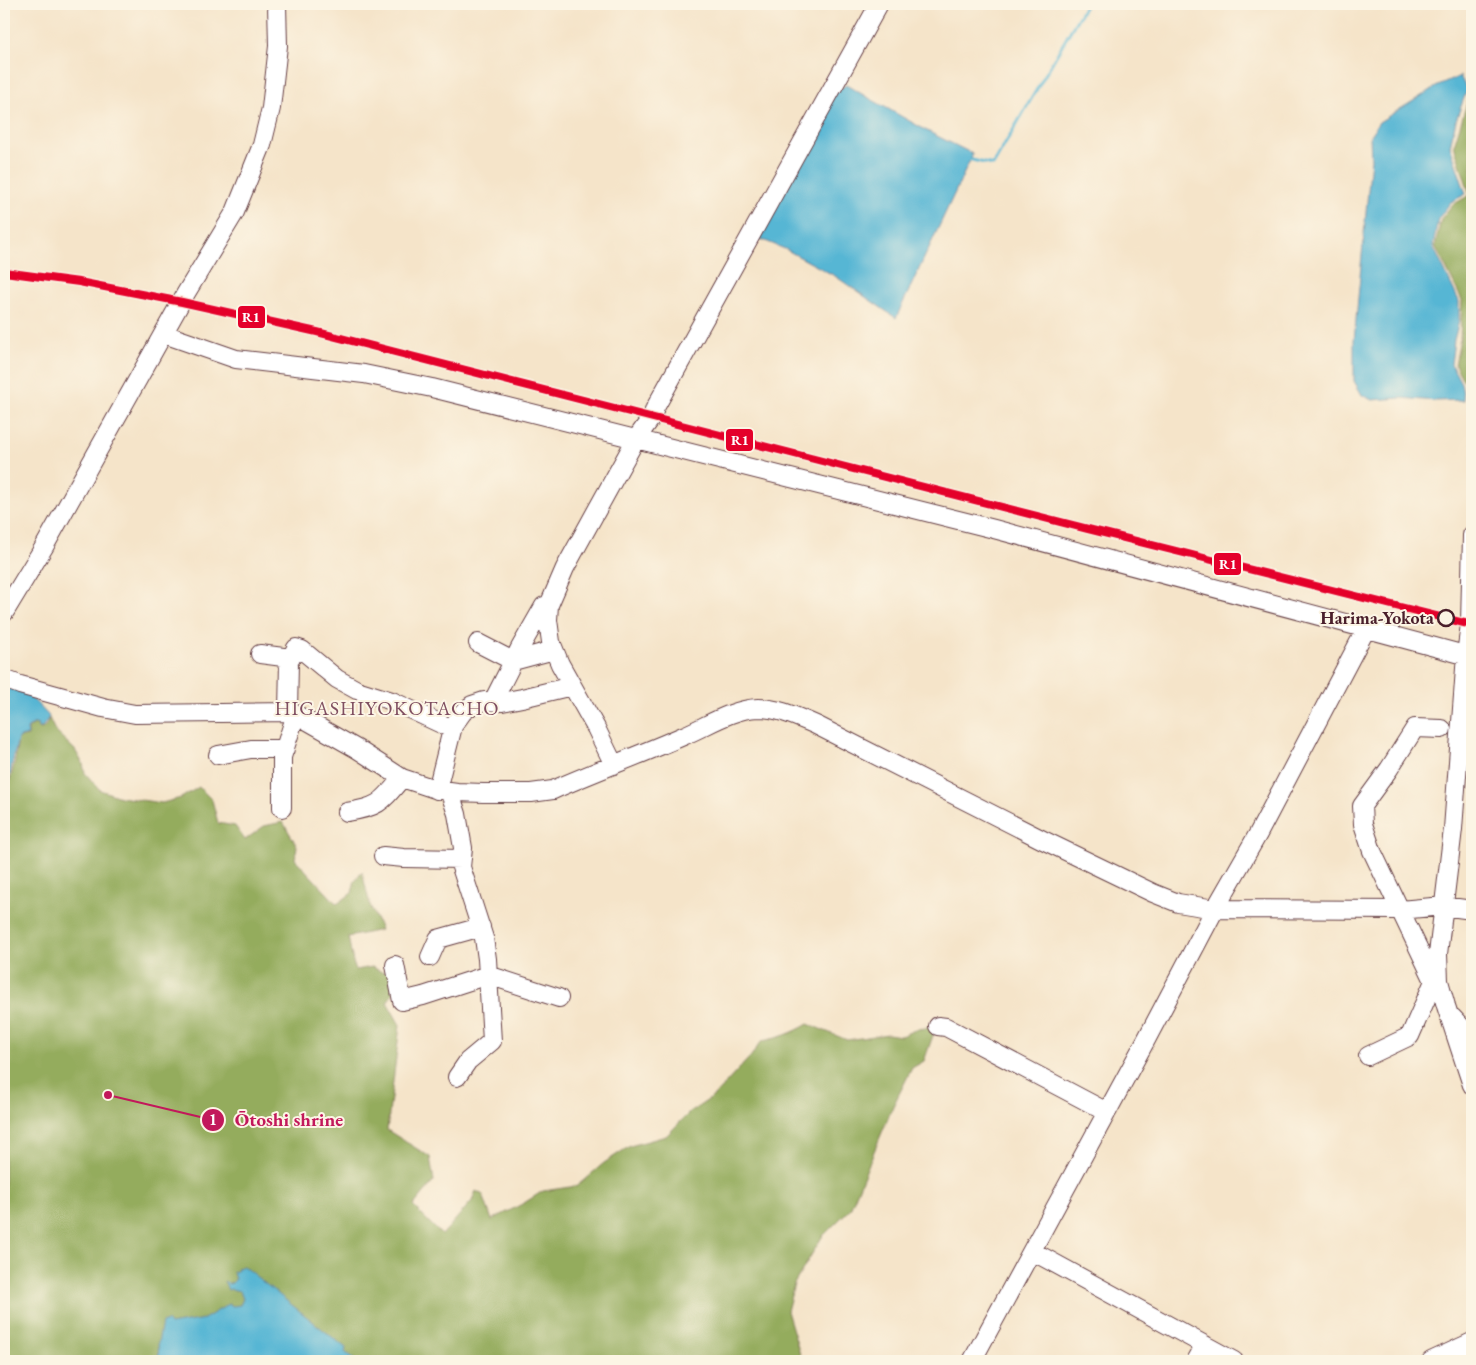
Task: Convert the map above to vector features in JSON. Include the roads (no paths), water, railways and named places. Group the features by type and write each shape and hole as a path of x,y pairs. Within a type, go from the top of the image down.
{"street":[{"path":"4,613 44,547 186,293 234,212 262,145 271,108 278,46 277,4"},
{"path":"614,764 554,650 548,620 549,605 565,568 636,439 652,418 655,408 691,342 878,4"},
{"path":"164,334 236,359 364,374 435,389 984,526 1469,656"},
{"path":"1368,1056 1410,1036 1437,981 1442,906 1453,829 1469,656 1472,536"},
{"path":"493,701 544,606 549,605"},
{"path":"972,1361 1215,909 1258,834 1366,628"},
{"path":"478,643 513,662 554,650"},
{"path":"282,808 282,757 292,713 289,662 296,648 302,650 337,679 357,690 392,701 452,729"},
{"path":"260,654 291,658"},
{"path":"4,679 103,708 135,714 292,713 357,749 402,778 444,791 452,796 463,848 461,867 484,938 492,1041 468,1061 458,1077"},
{"path":"444,791 452,729 463,712 472,705 484,701 502,702 572,686"},
{"path":"444,791 531,793 554,790 737,712 757,708 774,709 792,714 816,725 1043,840 1153,893 1178,903 1215,909 1400,910 1442,906 1472,910"},
{"path":"1442,729 1415,728 1389,769 1362,806 1363,824 1372,850 1400,910 1437,981 1472,1085"},
{"path":"218,755 251,748 285,749"},
{"path":"347,812 368,809 379,804 402,778"},
{"path":"383,856 462,859"},
{"path":"430,957 438,939 480,927"},
{"path":"395,965 402,1001 488,975 559,998"},
{"path":"1450,1017 1453,1017 1472,1038"},
{"path":"938,1026 946,1027 1107,1112"},
{"path":"1032,1251 1234,1361"},
{"path":"1196,1361 1199,1342"},
{"path":"1431,1361 1472,1342"}],"water":[{"path":"1460,76 1467,90 1456,120 1450,146 1466,194 1451,202 1438,219 1433,246 1459,301 1459,321 1451,364 1461,383 1464,400 1435,401 1401,398 1372,400 1362,395 1354,381 1354,341 1371,159 1370,135 1379,122 1436,87"},
{"path":"846,85 929,132 973,154 896,318 835,276 785,249 758,238 831,94"},
{"path":"13,686 23,689 49,717 42,728 38,728 37,724 33,724 27,729 28,735 18,738 8,783 4,781 4,689"},
{"path":"243,1266 346,1348 345,1352 356,1361 159,1361 158,1343 162,1323 167,1321 170,1325 204,1319 229,1304 233,1306 240,1305 243,1299 240,1291 228,1290 224,1281 229,1284 232,1283 235,1280 233,1272"}],"waterway":[{"path":"968,159 993,165 1086,4"}],"place":[{"name":"Harima-Yokota","path":"1446,618"},
{"name":"Ōtoshi shrine","path":"108,1095"}],"district":[{"name":"HIGASHIYOKOTACHO","path":"387,708"}]}
